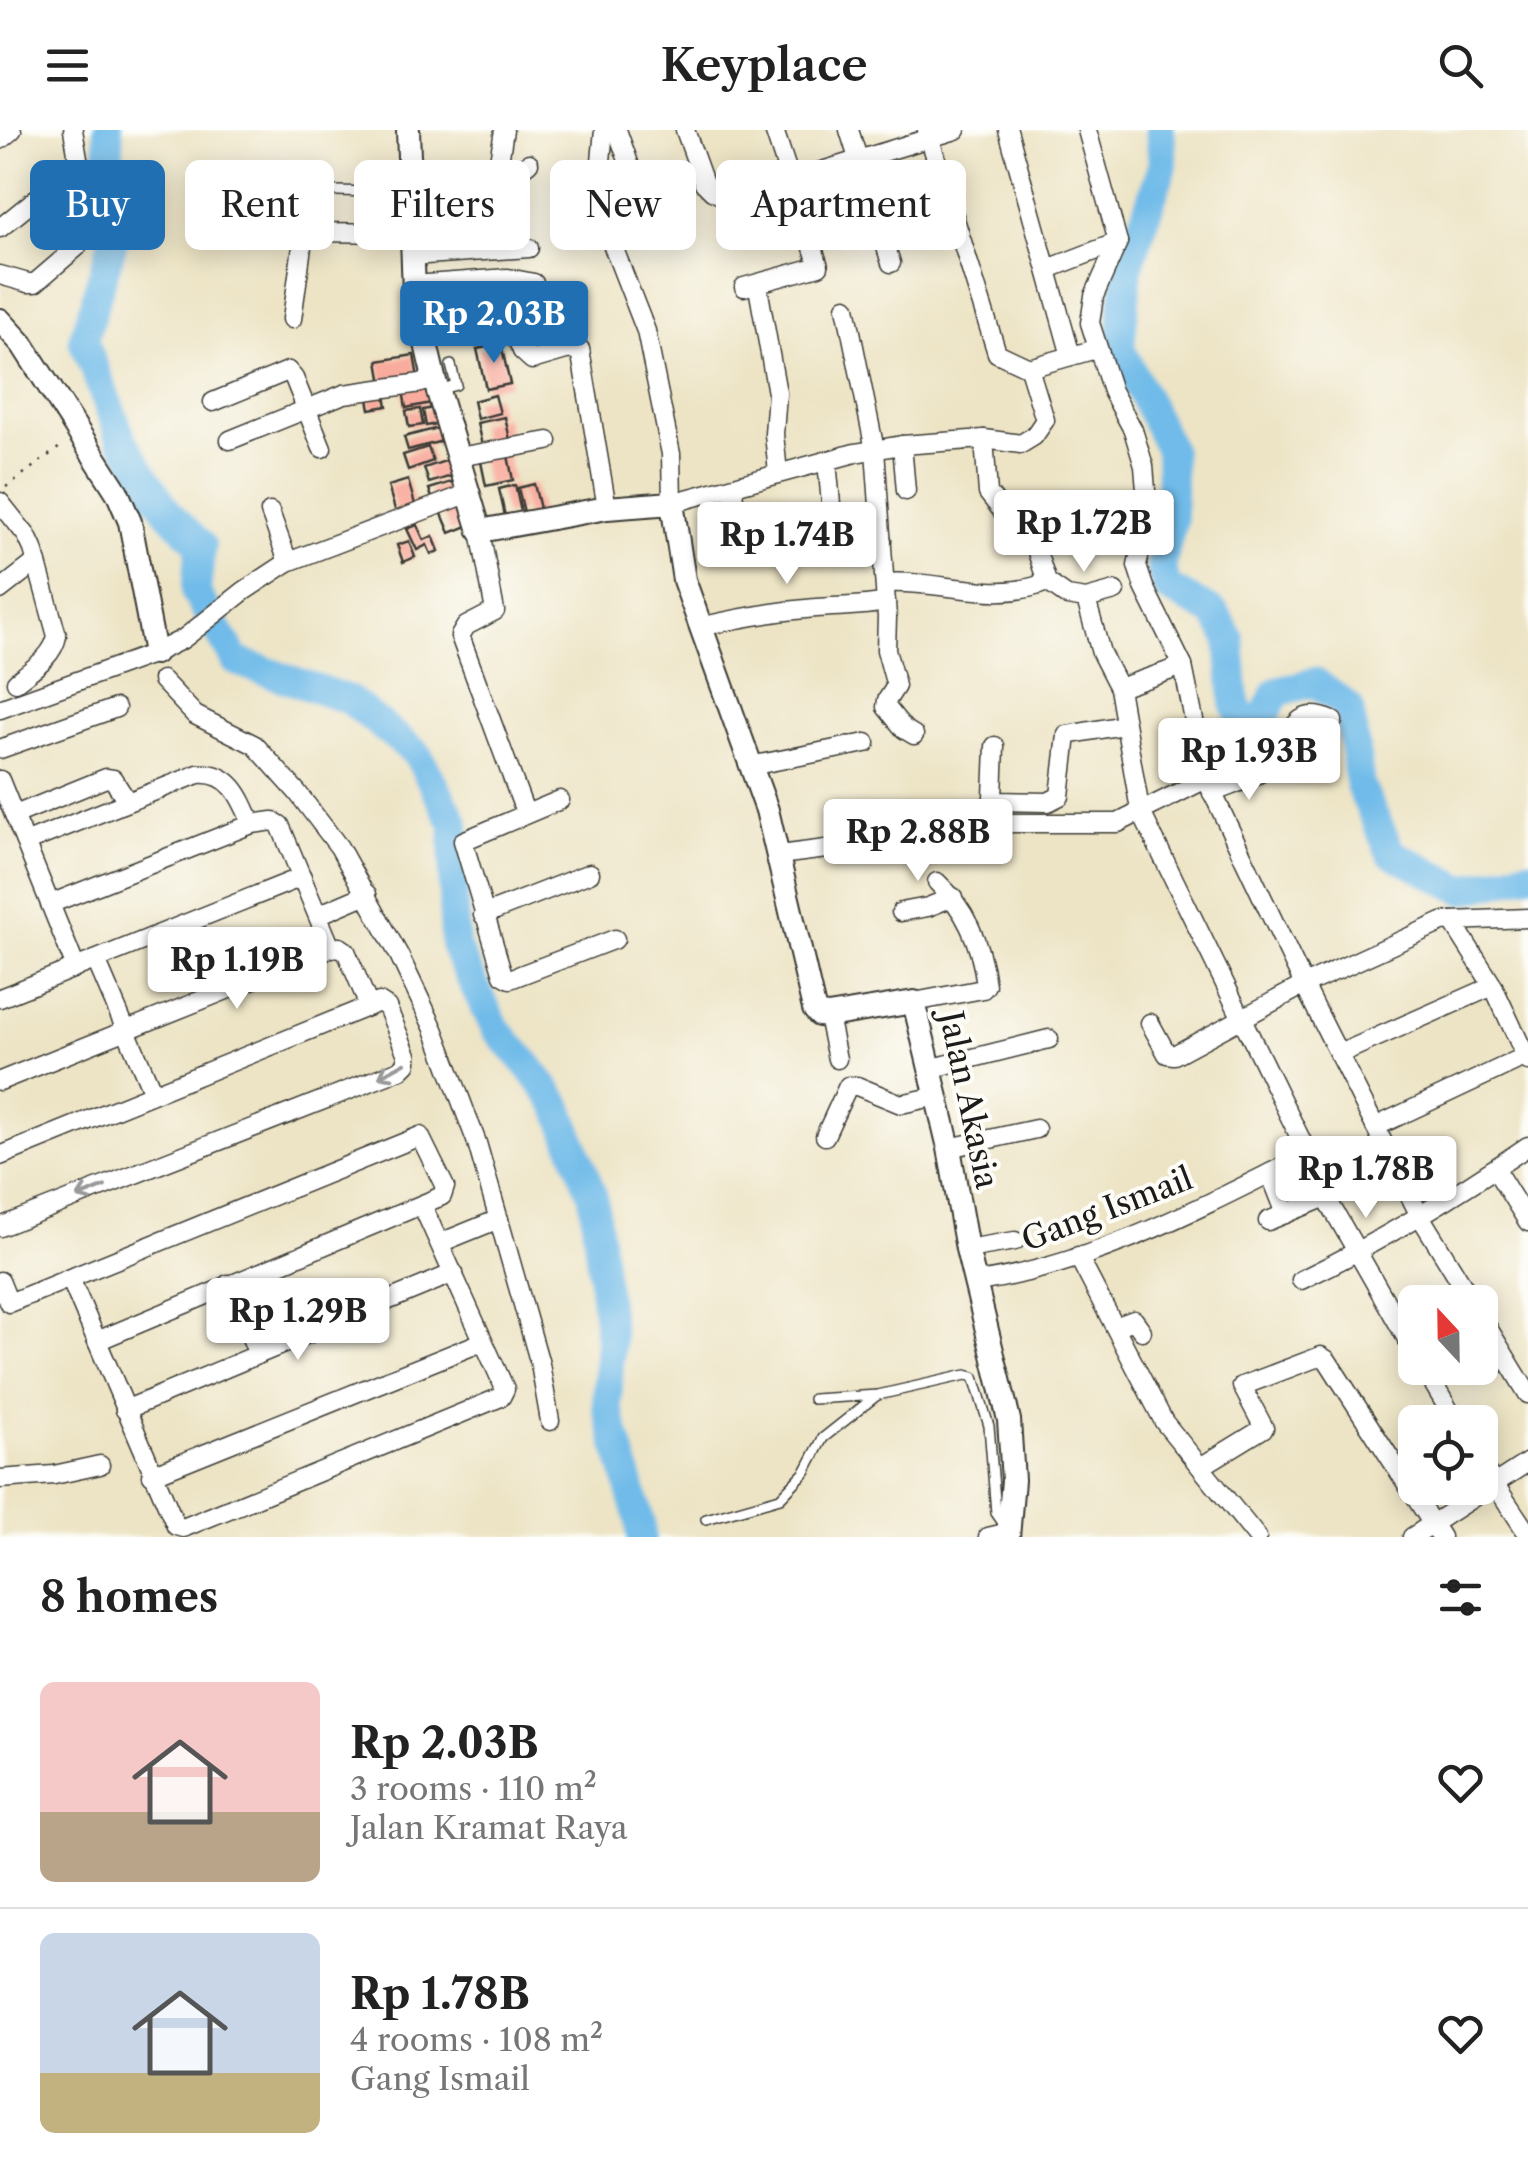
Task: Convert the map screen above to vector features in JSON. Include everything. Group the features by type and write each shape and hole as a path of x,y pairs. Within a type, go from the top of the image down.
{"street":[{"path":"0,140 12,130"},
{"path":"72,130 79,160"},
{"path":"408,130 408,160"},
{"path":"499,160 504,130"},
{"path":"604,130 601,161 609,236 646,331 672,454 672,504 684,580 779,855 814,1009 828,1016 837,1059"},
{"path":"617,130 629,160"},
{"path":"685,130 704,182 716,193"},
{"path":"774,130 785,160"},
{"path":"849,130 892,262"},
{"path":"857,160 928,134 956,130"},
{"path":"1008,130 1071,356"},
{"path":"1087,130 1118,242 1094,296 1090,323 1096,349 1133,430 1144,466 1148,515 1138,566 1144,588 1183,666 1209,786 1420,1216 1462,1285"},
{"path":"928,134 997,353 1029,368 1096,349"},
{"path":"0,228 30,204"},
{"path":"1048,270 1118,242"},
{"path":"0,274 28,284 36,282 73,250"},
{"path":"292,319 302,250"},
{"path":"411,250 413,285 441,378 467,494 480,530 495,611 466,626 460,636 526,812"},
{"path":"778,473 774,434 777,393 752,290 818,266 813,250"},
{"path":"413,285 508,278 534,283"},
{"path":"846,307 874,450 886,592 886,650 896,686 886,707 914,735"},
{"path":"0,320 22,344 117,492 130,522 162,680 195,715 254,745 297,792 338,847 446,1058 499,1219 540,1364 550,1421"},
{"path":"516,336 522,351 532,360 589,348 606,508"},
{"path":"480,530 606,508 672,504 778,473 902,445 984,439 1020,444 1034,436 1045,420 1029,368"},
{"path":"213,402 288,371 322,448"},
{"path":"230,440 344,394 441,378"},
{"path":"984,439 988,492 1033,540 1047,582 1060,593 1086,600 1115,592"},
{"path":"458,457 548,440"},
{"path":"902,445 906,490"},
{"path":"827,461 835,547"},
{"path":"733,488 737,540 741,547 819,550 882,541"},
{"path":"0,709 154,654 184,640 244,591 288,562 467,494"},
{"path":"0,502 27,536 57,636 46,657 16,682"},
{"path":"270,512 288,562"},
{"path":"1033,540 1078,532 1108,518"},
{"path":"0,590 36,562"},
{"path":"700,627 771,613 856,608 886,592 939,583 1028,590 1047,582"},
{"path":"1086,600 1101,654 1118,688 1140,810 1326,1197 1398,1324"},
{"path":"1118,688 1183,666"},
{"path":"0,749 116,708"},
{"path":"779,855 906,838 908,823 1118,823 1140,810 1270,766 1290,731 1305,718 1316,716 1333,721"},
{"path":"994,746 992,798 1048,802 1060,796 1067,735 1124,725"},
{"path":"750,766 866,743"},
{"path":"27,842 209,773 238,791 252,824"},
{"path":"16,815 106,778 113,779 127,801"},
{"path":"0,780 76,968"},
{"path":"560,800 463,840 483,915 506,979 615,939"},
{"path":"50,904 252,824 272,821 280,825 330,948"},
{"path":"483,915 590,873"},
{"path":"0,998 302,876"},
{"path":"914,1002 985,987 984,966 972,930 953,896 937,882"},
{"path":"316,910 362,893"},
{"path":"901,912 928,907 953,896"},
{"path":"1150,1023 1161,1047 1174,1055 1304,985 1442,922 1528,918"},
{"path":"1375,1127 1527,1058 1493,986 1452,922"},
{"path":"0,1081 330,948 346,951 369,1006"},
{"path":"96,960 153,1093"},
{"path":"1339,1054 1493,986"},
{"path":"0,1156 380,1002 387,1006 407,1055 407,1063 400,1070 0,1227"},
{"name":"Jalan Akasia","path":"828,1016 914,1002 1011,1436 1013,1480 1004,1533"},
{"path":"930,1069 1049,1039"},
{"path":"825,1136 848,1086 901,1104 937,1096"},
{"path":"949,1148 1036,1129"},
{"path":"0,1281 9,1303 420,1136 444,1187 442,1196 97,1341"},
{"path":"1300,1280 1356,1254 1528,1146"},
{"name":"Gang Ismail","path":"976,1282 1022,1275 1078,1256 1176,1218 1308,1154"},
{"path":"1495,1169 1528,1222"},
{"path":"1270,1173 1277,1218 1326,1197"},
{"path":"70,1278 152,1474 176,1526 183,1528 501,1398 504,1389 422,1205"},
{"path":"440,1243 499,1219"},
{"path":"967,1249 1015,1240"},
{"path":"1078,1256 1164,1422 1256,1536"},
{"path":"125,1410 454,1273"},
{"path":"228,1284 258,1354"},
{"path":"1115,1327 1134,1320 1142,1332"},
{"path":"152,1474 482,1342"},
{"path":"1498,1345 1528,1394"},
{"path":"1202,1466 1264,1428 1242,1386 1321,1356 1436,1530"},
{"path":"1498,1481 1528,1462"},
{"path":"0,1478 44,1476 100,1465"},
{"path":"1498,1491 1528,1534"},
{"path":"1412,1537 1436,1530 1467,1505"}],"lane":[{"path":"813,1399 878,1394 966,1375 974,1377 989,1426 996,1513 1004,1533"},
{"path":"706,1519 780,1498 805,1472 822,1438 878,1394"}],"path":[{"path":"0,492 78,435"}],"building":[{"path":"501,344 510,384 486,389 477,349"},
{"path":"414,355 418,378 382,384 378,361"},
{"path":"427,385 431,403 406,408 403,390"},
{"path":"384,391 387,406 370,409 367,394"},
{"path":"495,395 500,413 477,419 473,401"},
{"path":"438,407 441,423 426,426 423,410"},
{"path":"420,409 423,425 409,427 406,411"},
{"path":"505,417 511,444 483,450 477,423"},
{"path":"442,427 446,440 408,450 404,437"},
{"path":"428,447 433,461 408,470 403,455"},
{"path":"507,451 513,480 486,486 480,457"},
{"path":"448,460 452,476 429,483 424,468"},
{"path":"408,480 416,508 396,513 388,486"},
{"path":"455,481 459,493 433,501 429,489"},
{"path":"534,484 541,513 525,516 518,488"},
{"path":"515,485 521,512 505,516 499,489"},
{"path":"459,500 470,525 450,533 440,509"},
{"path":"417,525 424,540 433,536 439,551 431,554 427,545 417,550 407,529"},
{"path":"409,541 415,557 403,562 397,545"}],"waterway":[{"path":"108,130 114,238 83,340 122,440 167,511 201,545 196,593 236,661 349,700 417,754 455,824 455,947 496,1029 558,1105 593,1197 610,1338 607,1406 640,1521 641,1537"},
{"path":"1160,130 1163,165 1128,267 1120,348 1170,450 1172,520 1161,567 1167,588 1215,613 1230,639 1235,703 1244,725 1259,725 1277,692 1315,682 1349,708 1360,786 1391,853 1464,890 1528,873"}]}
